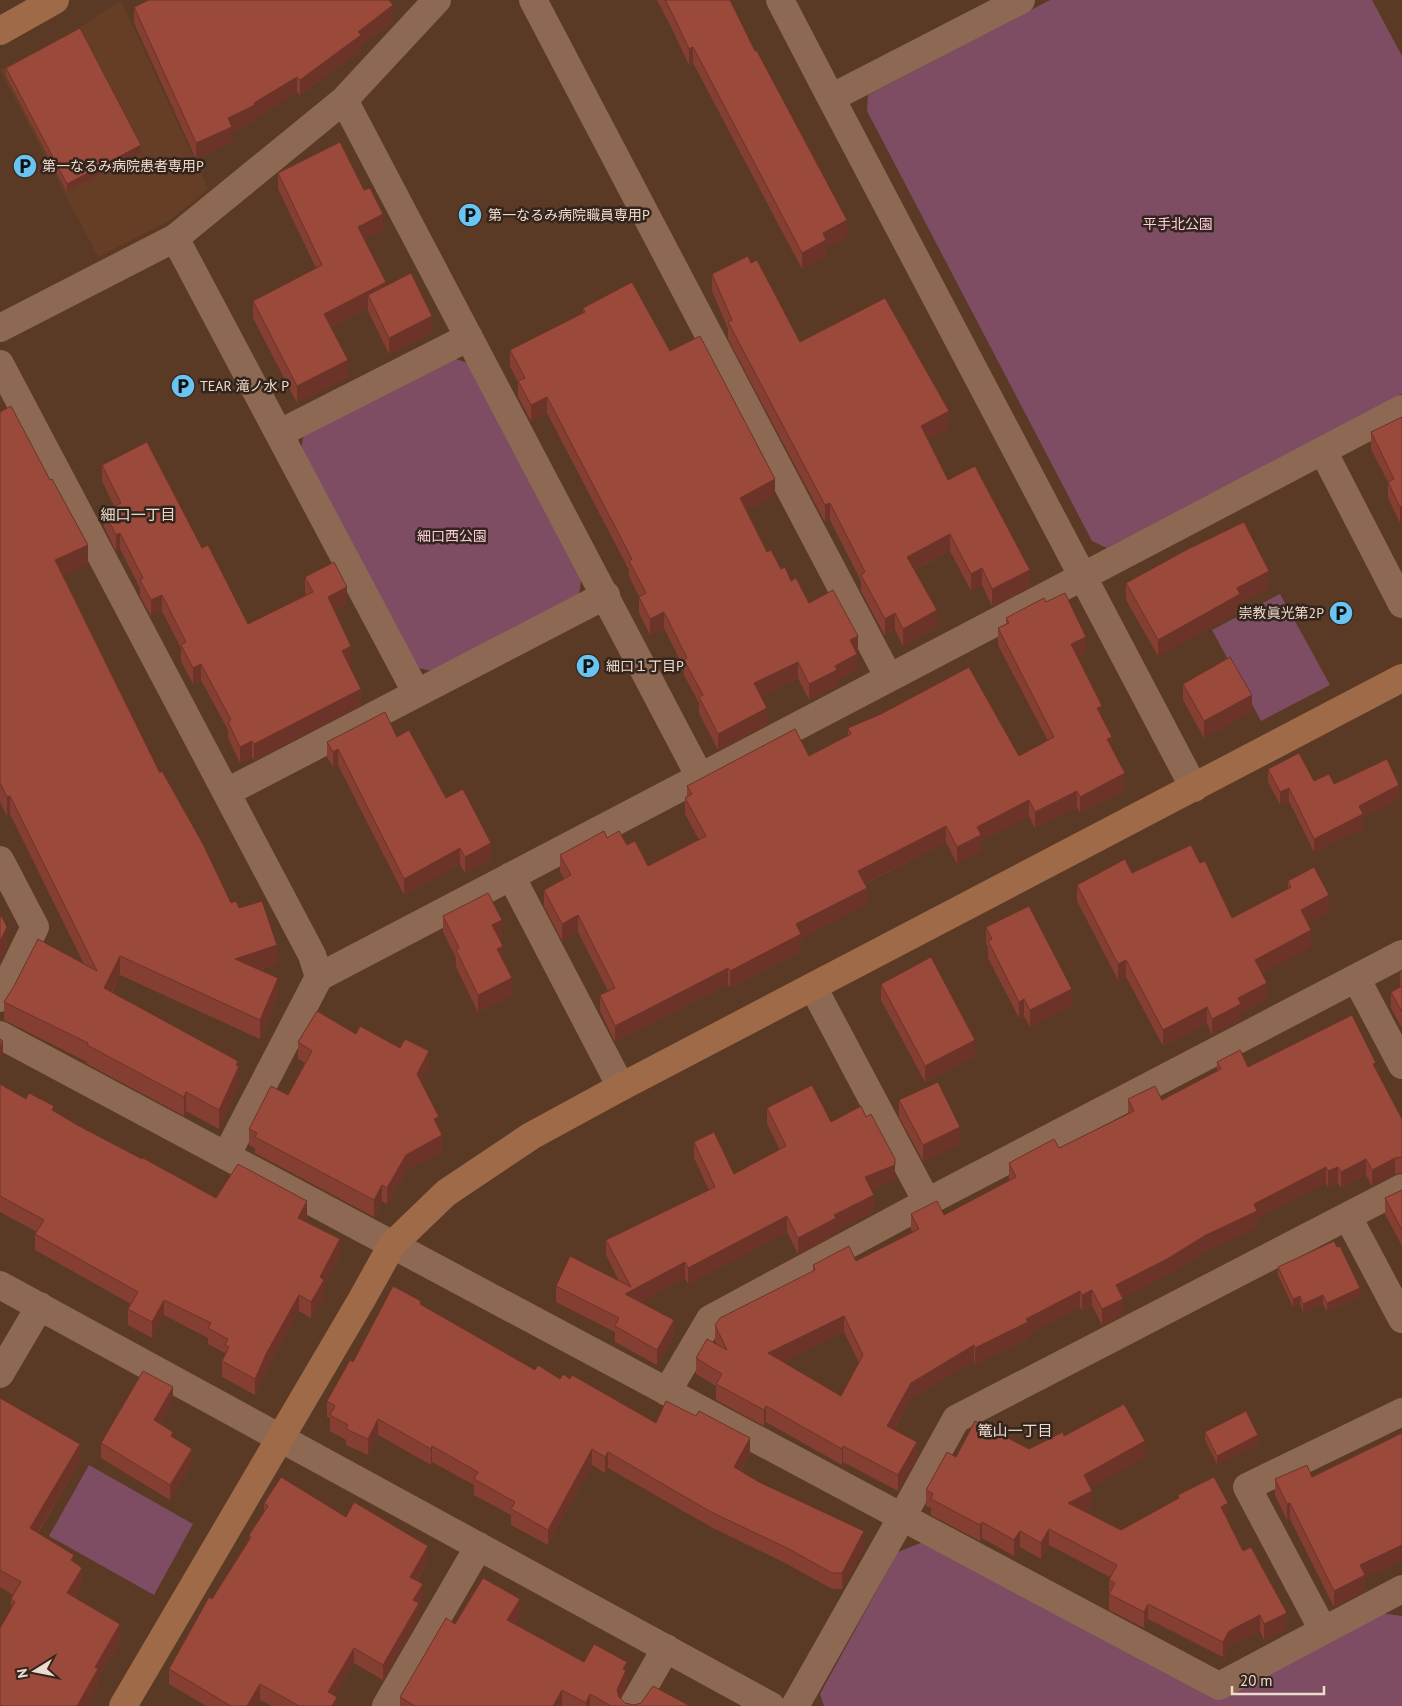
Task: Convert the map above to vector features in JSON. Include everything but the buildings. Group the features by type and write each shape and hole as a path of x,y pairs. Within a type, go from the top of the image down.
{"street":[{"path":"0,31 55,0"},
{"path":"0,328 175,238 344,100 437,0"},
{"path":"533,0 890,678"},
{"path":"780,0 1194,788"},
{"path":"831,98 1021,0"},
{"path":"344,100 606,595 700,777"},
{"path":"175,238 416,692"},
{"path":"280,433 469,337"},
{"path":"0,364 312,955 319,977"},
{"path":"226,1156 319,977 1402,409"},
{"path":"1323,451 1402,604"},
{"path":"227,792 416,692 606,595"},
{"path":"123,1706 392,1245 446,1193 502,1154 621,1087 1402,678"},
{"path":"0,860 35,927 0,998"},
{"path":"511,876 621,1087"},
{"path":"667,1392 710,1319 928,1202 1402,954"},
{"path":"1356,978 1402,1064"},
{"path":"813,986 928,1202"},
{"path":"0,1035 1219,1686 1401,1589"},
{"path":"796,1706 956,1419 1402,1188"},
{"path":"1348,1217 1402,1319"},
{"path":"0,1285 771,1706"},
{"path":"0,1374 40,1306"},
{"path":"1323,1630 1247,1487 1402,1412"},
{"path":"386,1706 479,1546"},
{"path":"633,1706 666,1648"}],"shaded area":[{"path":"121,0 208,189 167,222 98,257 0,70 74,31"}],"green space":[{"name":"平手北公園","path":"1050,0 1372,0 1402,56 1402,394 1107,548 1092,541 867,111 868,95"},
{"name":"細口西公園","path":"450,357 468,363 582,575 579,594 431,671 414,667 300,453 304,434"},
{"path":"1280,594 1330,685 1261,721 1212,630"},
{"path":"89,1465 193,1524 154,1595 49,1536"},
{"path":"923,1542 1218,1699 1380,1613 1402,1616 1402,1706 824,1706 820,1694 898,1552"}],"place":[{"name":"第一なるみ病院患者専用P","path":"25,166"},
{"name":"第一なるみ病院職員専用P","path":"470,215"},
{"name":"TEAR 滝ノ水 P","path":"183,386"},
{"name":"崇教眞光第2P","path":"1341,613"},
{"name":"細口１丁目P","path":"588,666"}],"district":[{"name":"細口一丁目","path":"138,514"},
{"name":"篭山一丁目","path":"1015,1430"}]}
